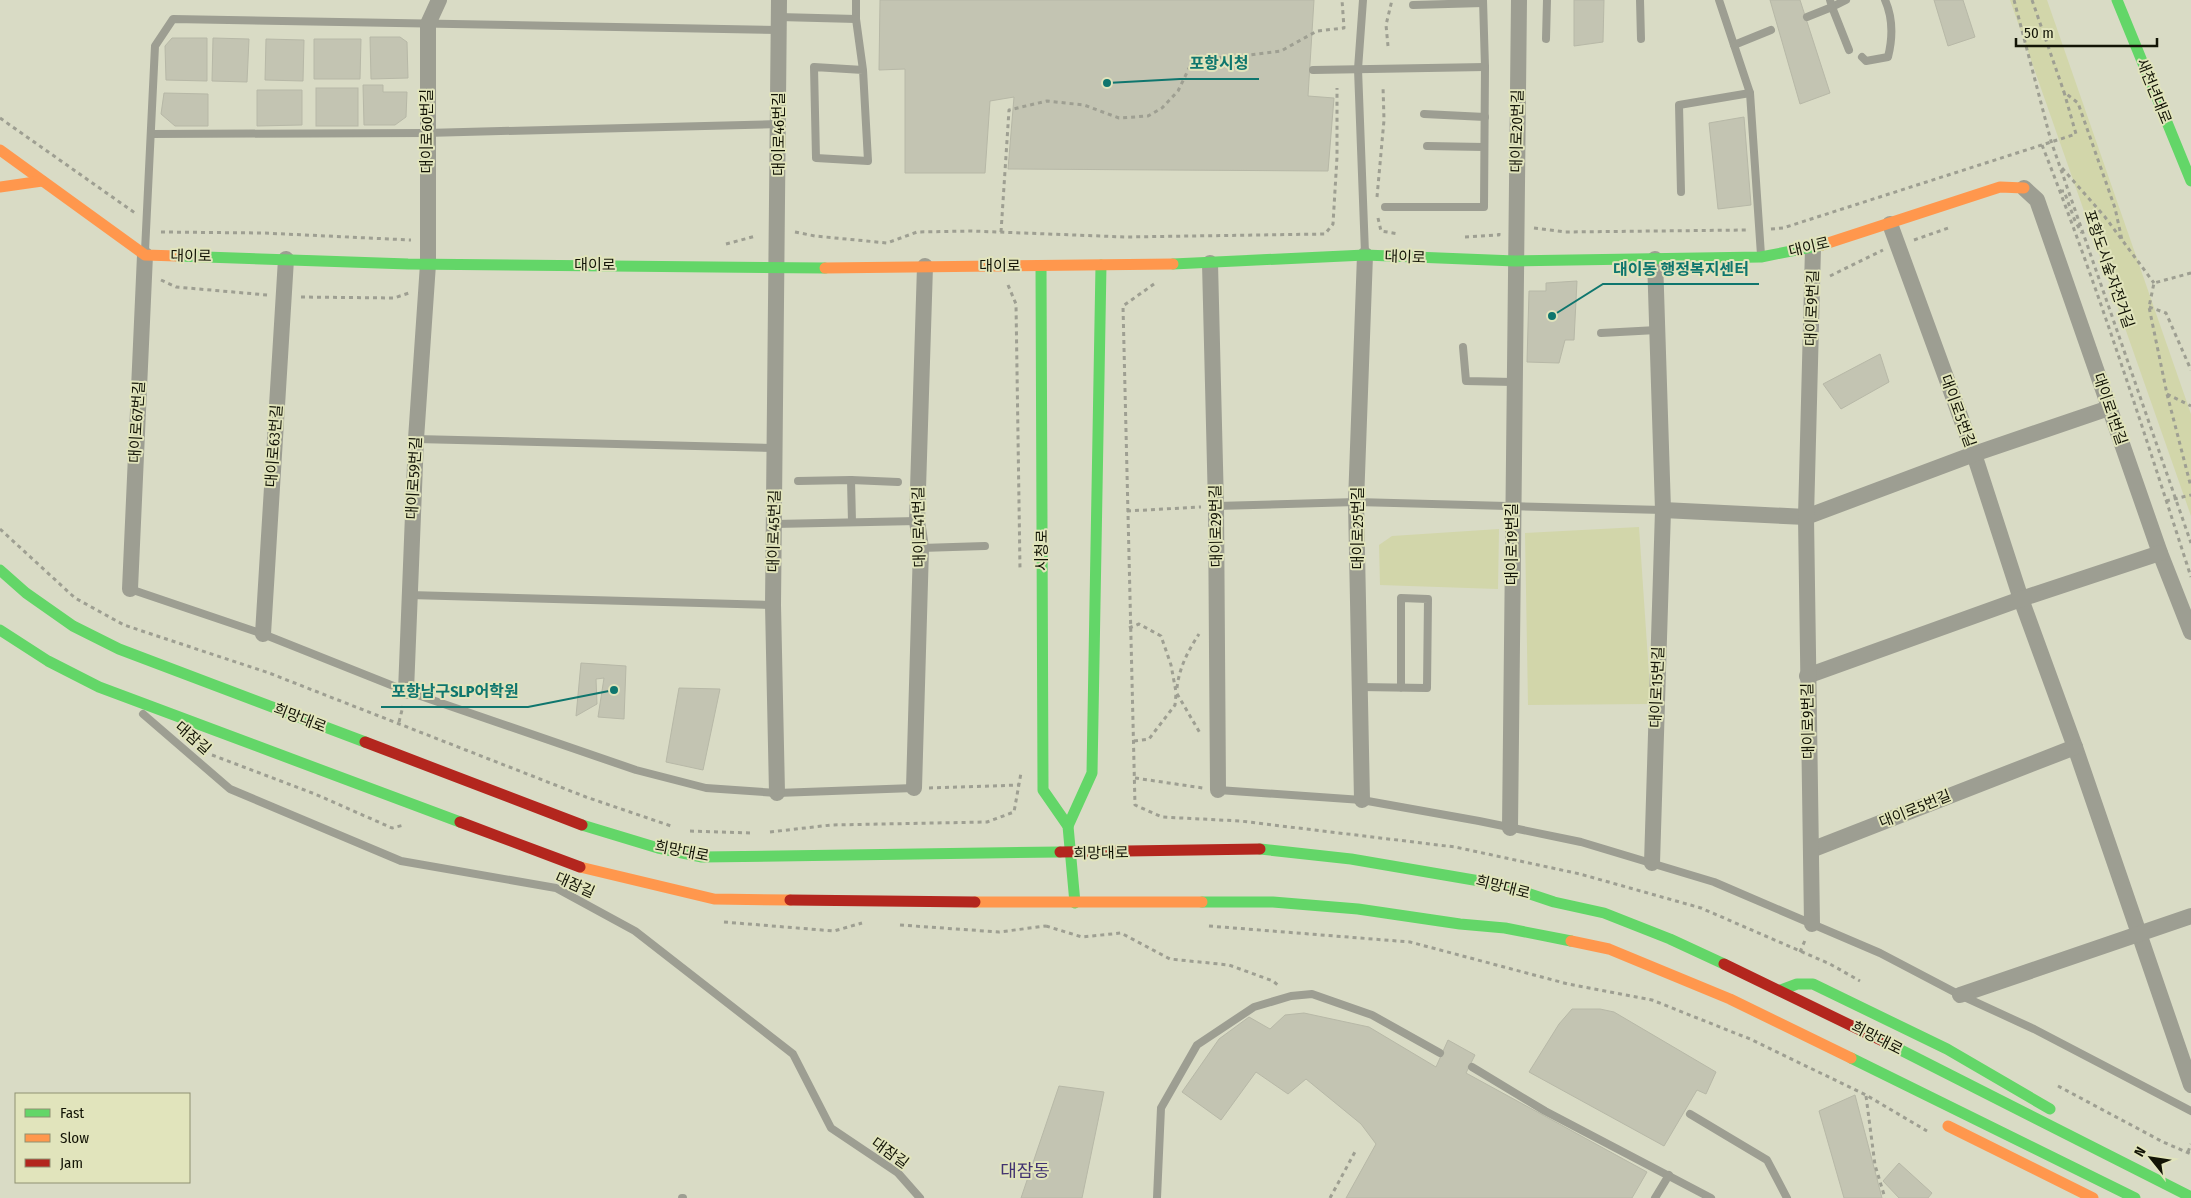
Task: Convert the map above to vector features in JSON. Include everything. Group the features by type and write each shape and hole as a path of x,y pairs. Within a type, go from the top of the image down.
{"main road":[{"name":"새천년대로","path":"2117,0 2191,181"},
{"path":"0,150 145,255"},
{"path":"0,187 42,181"},
{"name":"대이로","path":"145,255 428,264 736,266 776,268 1210,263 1365,256 1515,262 1761,257 1813,248 2000,187 2024,188"},
{"path":"1068,826 1092,773 1101,265"},
{"name":"시청로","path":"1041,266 1043,790 1068,826 1075,903"},
{"name":"희망대로","path":"0,570 26,593 74,626 119,649 577,822 658,848 702,857 1071,853 1268,848 1352,859 1484,882 1604,913 1670,939 1781,990 2191,1198"},
{"name":"희망대로","path":"0,630 28,650 66,672 122,695 583,868 661,888 714,899 1075,903 1273,902 1358,909 1460,924 1505,928 1609,949 1676,975 1765,1017 2134,1198"},
{"path":"1781,990 1796,984 1813,984 1947,1049 2058,1113"},
{"path":"1765,1017 1782,1038"},
{"path":"1935,1119 2093,1198"},
{"path":"2108,1142 2164,1174 2191,1184"}],"street":[{"name":"대이로60번길","path":"428,264 426,133 428,24 439,0"},
{"name":"대이로46번길","path":"776,268 779,0"},
{"name":"대이로20번길","path":"1515,262 1519,0"},
{"name":"대이로1번길","path":"2024,188 2037,200 2160,553 2191,632"},
{"name":"대이로5번길","path":"1890,224 1974,454 2022,599 2191,1085"},
{"name":"대이로9번길","path":"1812,924 1806,517 1813,248"},
{"name":"대이로67번길","path":"130,590 145,255"},
{"name":"대이로25번길","path":"1362,800 1356,502 1365,256"},
{"name":"대이로63번길","path":"263,634 286,259"},
{"name":"대이로15번길","path":"1652,863 1662,510 1655,259"},
{"name":"대이로19번길","path":"1510,828 1515,262"},
{"name":"대이로29번길","path":"1210,263 1216,506 1218,790"},
{"name":"대이로59번길","path":"406,691 416,439 428,264"},
{"name":"대이로41번길","path":"914,788 921,548 917,521 925,266"},
{"name":"대이로45번길","path":"776,268 773,605 777,793"},
{"path":"1662,510 1806,517 1974,454 2109,408"},
{"path":"1807,676 2022,599 2160,553"},
{"name":"대이로5번길","path":"1811,850 2075,747"},
{"path":"1960,996 2191,916"}],"lane":[{"path":"856,0 856,19 863,70 868,161 816,158 814,67 863,70"},
{"path":"1363,0 1358,69 1365,256"},
{"path":"1546,39 1547,0"},
{"path":"1640,0 1641,39"},
{"path":"1719,0 1750,92 1761,257"},
{"path":"1807,17 1831,4 1846,0"},
{"path":"1862,58 1866,61 1888,56 1892,42 1890,12 1885,0"},
{"path":"1385,206 1484,207 1485,67 1483,1 1413,5"},
{"path":"1831,4 1849,50"},
{"path":"145,255 155,46 173,18 428,24 779,23 856,19"},
{"path":"1734,45 1772,30"},
{"path":"1313,70 1485,67"},
{"path":"1681,192 1679,105 1750,92"},
{"path":"1424,114 1485,116"},
{"path":"151,134 426,133 779,124"},
{"path":"1427,146 1484,147"},
{"path":"1601,332 1657,330"},
{"path":"1463,347 1466,381 1513,382"},
{"path":"416,439 774,448"},
{"path":"851,480 852,522"},
{"path":"798,481 851,480 898,482"},
{"path":"1216,506 1356,502 1662,510"},
{"path":"775,524 917,521"},
{"path":"921,548 985,546"},
{"path":"130,590 263,634 406,691 636,770 706,788 777,793 914,788"},
{"path":"409,595 773,605"},
{"path":"1360,687 1401,688 1427,688 1428,599 1401,598 1401,688"},
{"name":"대잠길","path":"122,695 230,789 401,861 556,888 635,931 793,1054 831,1128 898,1173 920,1198"},
{"path":"1218,790 1362,800 1581,842 1714,882 1880,953 1960,996 2034,1029 2191,1111"},
{"path":"1157,1198 1161,1108 1197,1044 1254,1007 1291,996 1312,994 1372,1015 1440,1053"},
{"path":"1472,1067 1544,1111 1711,1198"},
{"path":"1690,1114 1767,1160 1787,1198"},
{"path":"1655,1198 1669,1175"}],"path":[{"path":"1001,232 1009,110 1047,101 1084,104 1119,118 1148,116 1162,108 1178,90 1195,56 1226,58 1281,52 1317,32 1344,28 1342,0"},
{"path":"1388,46 1386,25 1392,0"},
{"name":"포항도시숲자전거길","path":"2014,0 2051,141 2191,543"},
{"path":"1526,227 1565,232 1783,228 2076,134 2064,92 2032,0"},
{"path":"1377,201 1384,120 1383,86"},
{"path":"795,232 815,236 887,243 917,232 1001,232 1125,237 1325,234 1333,224 1338,157 1337,88"},
{"path":"2064,92 2078,103 2116,208 2122,240"},
{"path":"0,118 135,213"},
{"path":"2042,145 2060,191 2191,577"},
{"path":"2060,167 2122,240 2154,283 2149,307 2167,394 2191,487"},
{"path":"2060,191 2064,191 2075,221 2086,240"},
{"path":"1378,215 1381,231 1405,236"},
{"path":"1462,237 1499,235 1500,228"},
{"path":"161,232 263,233 411,240"},
{"path":"1829,280 1830,275 1886,249"},
{"path":"2154,283 2191,273"},
{"path":"160,279 176,287 268,295"},
{"path":"1135,805 1122,306 1155,284"},
{"path":"298,297 394,298 410,292"},
{"path":"1016,304 1020,575"},
{"path":"2149,307 2166,313 2191,370"},
{"path":"2167,394 2191,406"},
{"path":"2166,501 2191,495"},
{"path":"1127,512 1216,506"},
{"path":"0,529 75,598 124,625 269,673 586,797 676,828"},
{"path":"1129,628 1140,624 1161,636 1171,664 1176,692 1201,735 1218,744"},
{"path":"1134,741 1149,739 1175,705 1178,676 1189,649 1202,631 1217,627"},
{"path":"768,833 831,825 986,822 1014,812 1020,785 1021,766"},
{"path":"1134,778 1218,790"},
{"path":"914,788 1020,785"},
{"path":"685,831 739,831 759,834"},
{"path":"999,932 1064,925"},
{"path":"1205,925 1410,942 1568,984 1652,1000 1750,1038 1866,1096 1931,1134"},
{"path":"1046,926 1082,936 1121,933 1170,959 1229,965 1273,981 1291,996"},
{"path":"1866,1096 1875,1165 1885,1198"},
{"path":"2188,1152 2191,1144"},
{"path":"1330,1198 1356,1150"}],"green space":[{"path":"2010,0 2047,0 2191,414 2191,516"},
{"path":"1639,527 1651,704 1528,705 1525,533"},
{"path":"1499,529 1498,589 1380,585 1379,545 1392,536"}],"building":[{"path":"880,0 1314,0 1308,96 1334,98 1328,171 1008,169 1014,97 990,101 985,173 905,173 905,69 879,70"},
{"path":"1574,0 1604,0 1603,42 1574,46"},
{"path":"1770,0 1800,0 1830,93 1800,104"},
{"path":"1934,0 1963,0 1975,37 1948,46"},
{"path":"370,37 400,37 407,42 408,78 371,79"},
{"path":"172,38 207,38 207,81 166,80 165,46"},
{"path":"213,38 249,39 247,82 212,81"},
{"path":"266,39 304,40 303,81 265,80"},
{"path":"314,39 361,39 360,79 314,79"},
{"path":"363,85 383,85 383,92 407,92 406,117 395,125 364,125"},
{"path":"316,88 358,88 358,126 316,126"},
{"path":"257,90 302,90 302,125 257,126"},
{"path":"164,93 208,94 208,126 175,126 161,114"},
{"path":"1744,117 1751,205 1718,209 1709,123"},
{"path":"1577,281 1574,340 1565,340 1559,363 1527,362 1529,291 1546,291 1546,283"},
{"path":"1880,354 1889,382 1841,409 1823,384"},
{"path":"581,663 626,666 624,719 598,717 604,678 596,679 597,704 576,716"},
{"path":"679,688 720,689 703,770 666,762"},
{"path":"1572,1009 1600,1009 1614,1012 1716,1072 1706,1094 1697,1090 1664,1146 1529,1072 1559,1024"},
{"path":"1304,1013 1369,1027 1436,1067 1448,1040 1475,1055 1466,1073 1647,1172 1632,1198 1346,1198 1376,1144 1361,1124 1306,1079 1288,1094 1256,1072 1221,1120 1182,1092 1219,1039 1249,1017 1270,1029 1285,1015"},
{"path":"1059,1086 1104,1092 1082,1198 1021,1198"},
{"path":"1855,1095 1882,1198 1844,1198 1819,1111"},
{"path":"1899,1163 1932,1193 1928,1198 1899,1198 1883,1181"}],"traffic: fast":[{"path":"2117,0 2191,181"},
{"path":"1173,264 1365,255 1515,261 1761,257 1822,245"},
{"path":"177,256 408,264 825,268"},
{"path":"1068,826 1092,773 1101,265"},
{"path":"1041,266 1043,790 1068,826 1075,903"},
{"path":"0,570 26,593 73,626 119,649 365,742"},
{"path":"0,630 48,661 99,687 460,822"},
{"path":"582,825 658,848 702,857 1060,852"},
{"path":"1260,849 1351,859 1503,885 1554,902 1604,913 1670,939 1724,964"},
{"path":"1202,902 1273,902 1358,909 1460,924 1505,928 1571,941"},
{"path":"1781,990 1797,984 1813,984 1947,1049 2050,1109"},
{"path":"1885,1042 2191,1197"},
{"path":"1851,1058 2135,1198"}],"traffic: slow":[{"path":"0,150 145,255 177,256"},
{"path":"0,187 42,181"},
{"path":"1822,245 2000,187 2024,188"},
{"path":"825,268 1173,264"},
{"path":"580,867 714,899 790,900"},
{"path":"975,902 1202,902"},
{"path":"1571,941 1609,949 1730,999 1851,1058"},
{"path":"1948,1126 2093,1198"}],"traffic: jam":[{"path":"365,742 582,825"},
{"path":"460,822 580,867"},
{"path":"1060,852 1260,849"},
{"path":"790,900 975,902"},
{"path":"1724,964 1885,1042"}],"place":[{"name":"포항시청","path":"1107,83"},
{"name":"대이동 행정복지센터","path":"1552,316"},
{"name":"포항남구SLP어학원","path":"614,690"}],"district":[{"name":"대잠동","path":"1025,1171"}]}
